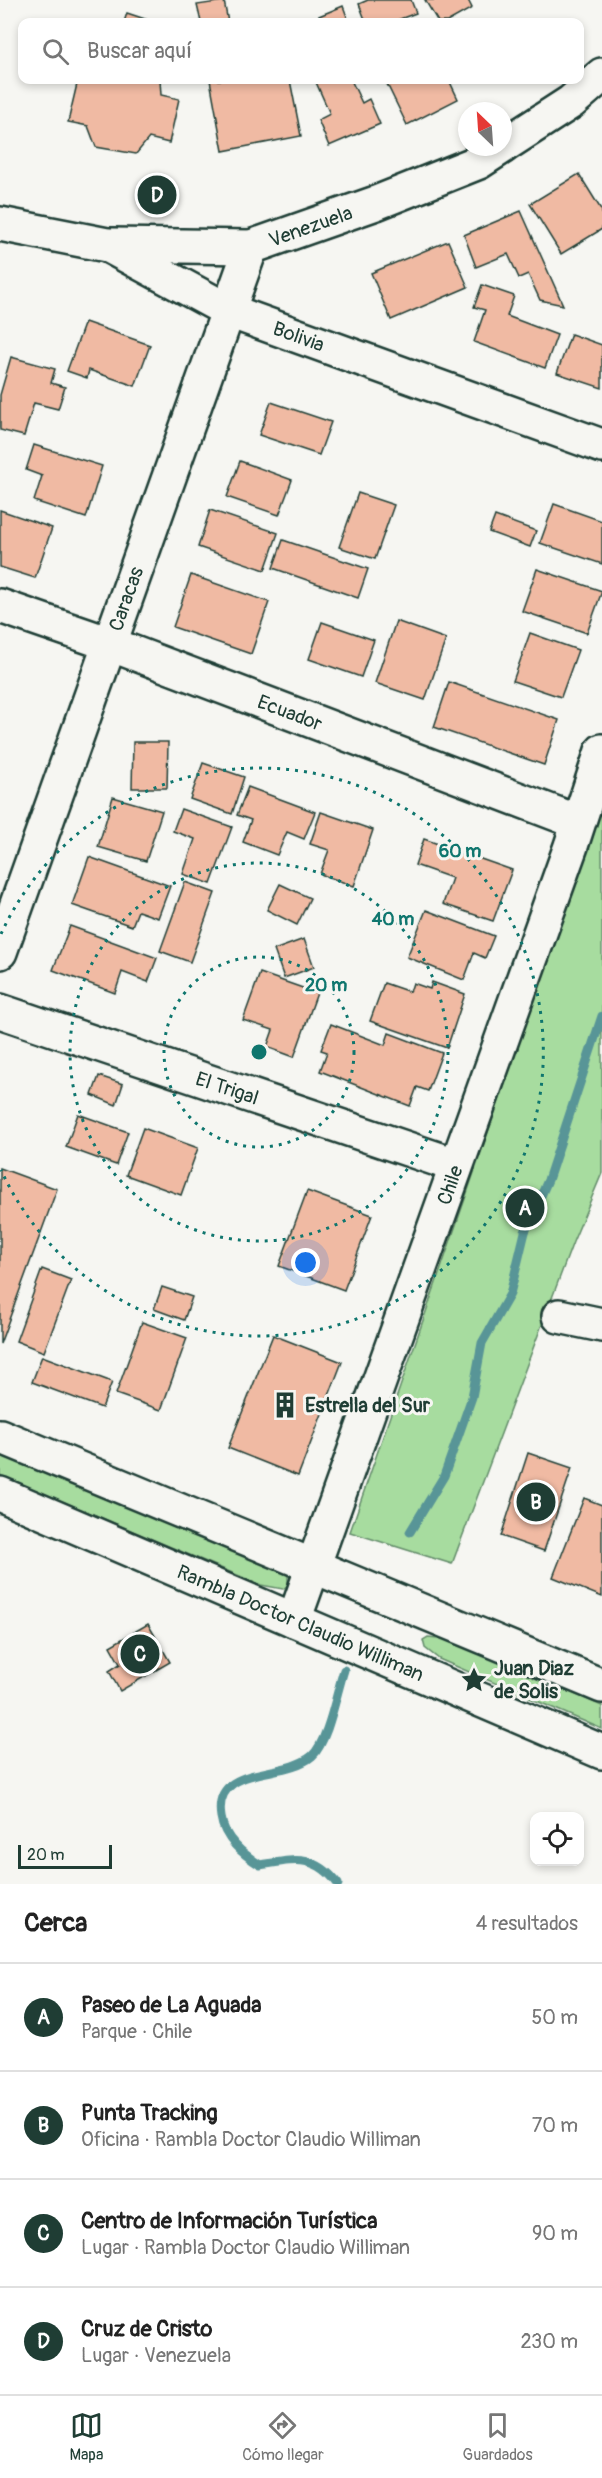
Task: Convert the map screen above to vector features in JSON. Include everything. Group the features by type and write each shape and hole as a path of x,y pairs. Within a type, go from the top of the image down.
{"street":[{"name":"Venezuela","path":"512,141 571,102 602,75"},
{"name":"Venezuela","path":"107,245 251,247 396,195 479,162 489,156"},
{"name":"Bolivia","path":"0,224 107,245 229,311 602,446"},
{"name":"Caracas","path":"0,952 251,247"},
{"name":"Ecuador","path":"0,606 110,644 578,822"},
{"name":"Chile","path":"294,1620 434,1232 455,1165 602,751"},
{"name":"El Trigal","path":"0,1011 455,1165"},
{"path":"559,1316 602,1325"},
{"path":"0,1436 602,1686"},
{"name":"Rambla Doctor Claudio Williman","path":"0,1494 602,1752"}],"green space":[{"path":"602,802 602,1173 573,1242 452,1564 350,1532"},
{"path":"0,1450 271,1565 288,1575 288,1585 283,1589 261,1585 0,1475"},
{"path":"428,1637 448,1639 602,1706 602,1729 439,1659 425,1648 423,1640"}],"building":[{"path":"368,0 411,0 416,13 403,18 364,18 359,4"},
{"path":"425,0 468,0 472,8 454,18 436,18"},
{"path":"224,1 227,18 200,18 197,5"},
{"path":"343,6 348,18 320,18 319,16"},
{"path":"127,13 142,18 125,18"},
{"path":"77,84 160,84 161,95 179,99 169,143 149,138 136,154 96,147 88,126 68,122"},
{"path":"211,84 291,84 301,136 223,151"},
{"path":"317,84 353,84 362,103 369,99 380,124 329,146 318,120 330,114"},
{"path":"387,84 451,84 458,99 407,125"},
{"path":"579,174 602,211 602,229 561,254 530,204"},
{"path":"521,211 563,305 540,300 528,274 519,278 508,254 476,267 464,235"},
{"path":"448,241 468,287 391,320 371,273"},
{"path":"482,285 514,296 507,316 557,335 545,368 474,342 485,310 474,307"},
{"path":"85,322 150,345 135,386 89,370 87,378 67,371"},
{"path":"571,334 602,345 602,388 557,373"},
{"path":"11,357 55,369 51,383 65,387 58,409 34,403 24,436 0,430 0,395"},
{"path":"271,402 331,422 319,455 259,435"},
{"path":"34,445 102,466 86,518 34,501 42,476 26,470"},
{"path":"240,461 292,480 279,515 227,497"},
{"path":"358,493 394,505 375,559 339,547"},
{"path":"554,504 602,521 602,564 540,543"},
{"path":"0,510 52,528 35,578 0,567"},
{"path":"210,510 278,533 265,570 198,547"},
{"path":"495,516 536,531 530,547 489,532"},
{"path":"283,540 368,569 358,598 273,568"},
{"path":"537,569 602,591 587,633 522,611"},
{"path":"191,575 269,602 251,654 173,627"},
{"path":"396,621 446,639 425,700 375,683"},
{"path":"322,622 374,640 361,677 309,659"},
{"path":"530,633 578,650 561,697 513,681"},
{"path":"449,682 559,720 544,765 434,727"},
{"path":"133,742 168,742 167,788 132,788"},
{"path":"203,763 244,777 232,814 190,799"},
{"path":"248,787 315,812 304,839 287,832 277,855 243,842 251,820 237,815"},
{"path":"113,797 162,811 146,861 98,847"},
{"path":"181,809 232,827 211,884 183,874 195,839 173,831"},
{"path":"321,812 373,830 354,886 320,874 329,850 310,844"},
{"path":"424,839 512,870 493,921 443,904 452,878 415,865"},
{"path":"89,857 170,886 158,918 138,911 132,926 72,905"},
{"path":"185,882 215,893 190,962 160,951"},
{"path":"280,884 310,898 297,925 267,910"},
{"path":"426,910 494,936 485,958 474,953 464,980 407,957"},
{"path":"70,926 157,958 148,982 122,972 115,993 53,970"},
{"path":"304,939 314,967 284,978 274,950"},
{"path":"260,973 317,993 294,1057 267,1047 273,1030 243,1020"},
{"path":"432,982 465,994 447,1048 370,1021 384,983 410,992 413,983 430,989"},
{"path":"331,1024 385,1045 389,1033 442,1053 428,1091 417,1087 410,1106 320,1071 327,1052 321,1050"},
{"path":"99,1076 123,1084 116,1105 92,1095"},
{"path":"78,1114 128,1132 116,1165 66,1147"},
{"path":"143,1128 198,1148 181,1195 126,1175"},
{"path":"0,1168 57,1189 0,1344"},
{"path":"307,1191 372,1215 344,1290 279,1266"},
{"path":"42,1269 71,1280 44,1352 16,1341"},
{"path":"162,1287 192,1297 184,1320 154,1309"},
{"path":"142,1322 187,1338 161,1410 116,1394"},
{"name":"Estrella del Sur","path":"273,1335 342,1362 298,1476 228,1448"},
{"path":"42,1356 112,1382 102,1408 32,1382"},
{"path":"528,1453 572,1468 544,1551 501,1536"},
{"path":"584,1498 602,1505 602,1597 553,1577"},
{"path":"148,1624 170,1662 120,1691 109,1671 120,1664 110,1646"}],"waterway":[{"path":"410,1532 444,1476 472,1397 482,1343 510,1294 525,1232 548,1180 602,1016"},
{"path":"338,1884 321,1867 312,1863 294,1861 260,1865 254,1861 235,1845 226,1832 221,1817 221,1800 227,1788 238,1780 285,1768 312,1756 323,1740 344,1670"}],"place":[{"name":"Cruz de Cristo","path":"157,195"},
{"name":"Paseo de La Aguada","path":"525,1208"},
{"name":"Estrella del Sur","path":"285,1405"},
{"name":"Punta Tracking","path":"536,1502"},
{"name":"Centro de Información Turística","path":"140,1654"},
{"name":"Juan Diaz de Solis","path":"474,1680"}]}
